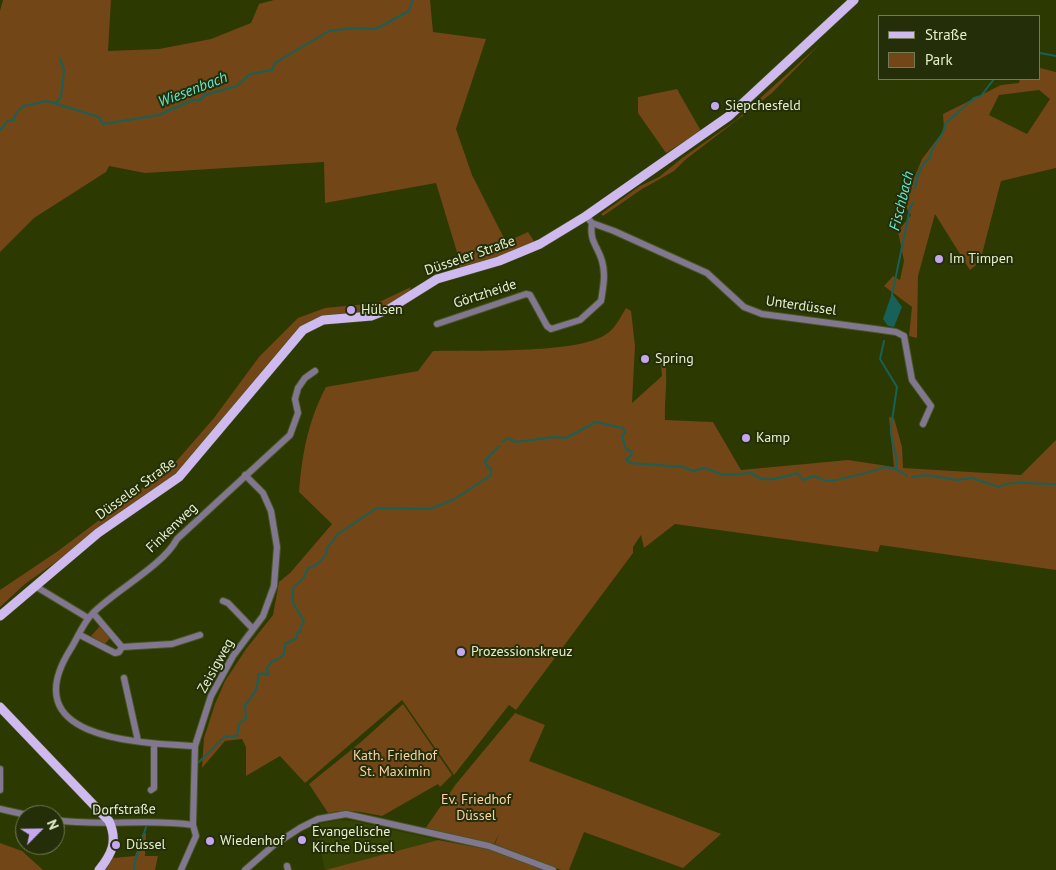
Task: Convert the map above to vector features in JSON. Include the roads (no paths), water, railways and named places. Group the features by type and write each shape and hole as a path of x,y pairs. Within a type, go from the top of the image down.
{"main road":[{"name":"Düsseler Straße","path":"0,616 98,534 184,472 303,330 323,320 363,317 389,309 437,279 522,252 589,220 741,107 854,0"},
{"path":"0,707 109,822 114,841 108,859 100,870"}],"street":[{"name":"Görtzheide","path":"437,324 526,294 530,295 547,326 551,329 580,320 601,301 604,278 602,260 592,240 589,220"},
{"name":"Unterdüssel","path":"589,220 706,273 744,308 762,314 882,330 904,336 912,380 931,406 923,424"},
{"name":"Finkenweg","path":"195,746 154,744 86,730 74,723 63,711 58,696 58,677 65,659 90,616 165,554 177,539 290,436 298,413 295,399 298,388 305,378 315,371"},
{"name":"Zeisigweg","path":"195,746 212,696 233,656 253,629 270,599 277,548 271,511 263,493 245,475"},
{"path":"35,586 90,616 122,647 172,644 200,635"},
{"path":"223,601 228,603 253,629"},
{"path":"80,635 115,653 119,652 122,647"},
{"path":"124,678 138,741"},
{"path":"151,790 154,788 154,744"},
{"path":"181,870 196,836 193,825 195,746"},
{"path":"0,769 0,790"},
{"path":"0,809 15,812"},
{"path":"245,870 287,836 318,819 331,815 354,814 420,832 489,846 553,870"},
{"name":"Dorfstraße","path":"65,822 171,822 193,825"}],"water":[{"path":"892,293 902,307 894,327 888,326 883,319"}],"waterway":[{"name":"Wiesenbach","path":"0,130 8,121 14,120 16,113 23,106 47,101 99,117 103,124 159,115 193,100 200,100 205,95 237,86 250,74 272,70 275,63 329,31 354,28 376,29 409,11 413,0"},
{"name":"Fischbach","path":"1041,53 1056,56"},
{"path":"56,102 61,98 64,70 60,58"},
{"name":"Fischbach","path":"915,188 920,172 930,158 932,149 943,133 945,124 974,98 981,96 993,80"},
{"name":"Fischbach","path":"892,295 910,208 913,203"},
{"name":"Fischbach","path":"884,341 880,359 897,387 891,427 897,459 896,469"},
{"path":"502,442 508,438 516,442 554,437 566,438 596,422 623,428 625,433 622,436 626,449 632,452 631,456 626,459 630,463 683,467 693,471 705,468 723,475 752,473 762,479 780,478 797,473 804,480 813,476 829,481 884,467 896,469 907,476"},
{"path":"199,762 224,737 237,736 239,724 246,718 245,705 253,695 258,675 261,673 268,675 267,668 272,661 277,660 284,654 285,644 297,638 297,633 301,631 304,621 293,603 293,588 304,577 308,568 315,566 326,555 327,548 338,534 377,508 429,509 453,500 490,476 491,468 487,467 485,461 499,446"},
{"path":"912,477 926,475 957,480 972,478 999,487 1011,483 1056,484"},
{"path":"134,870 146,827"}],"place":[{"name":"Siepchesfeld","path":"715,106"},
{"name":"Im Timpen","path":"939,259"},
{"name":"Hülsen","path":"351,310"},
{"name":"Spring","path":"645,359"},
{"name":"Kamp","path":"746,438"},
{"name":"Prozessionskreuz","path":"461,652"},
{"name":"Evangelische Kirche Düssel","path":"302,840"},
{"name":"Wiedenhof","path":"210,841"},
{"name":"Düssel","path":"116,845"}],"park label":[{"name":"Kath. Friedhof St. Maximin","path":"395,764"},
{"name":"Ev. Friedhof Düssel","path":"476,808"}]}
